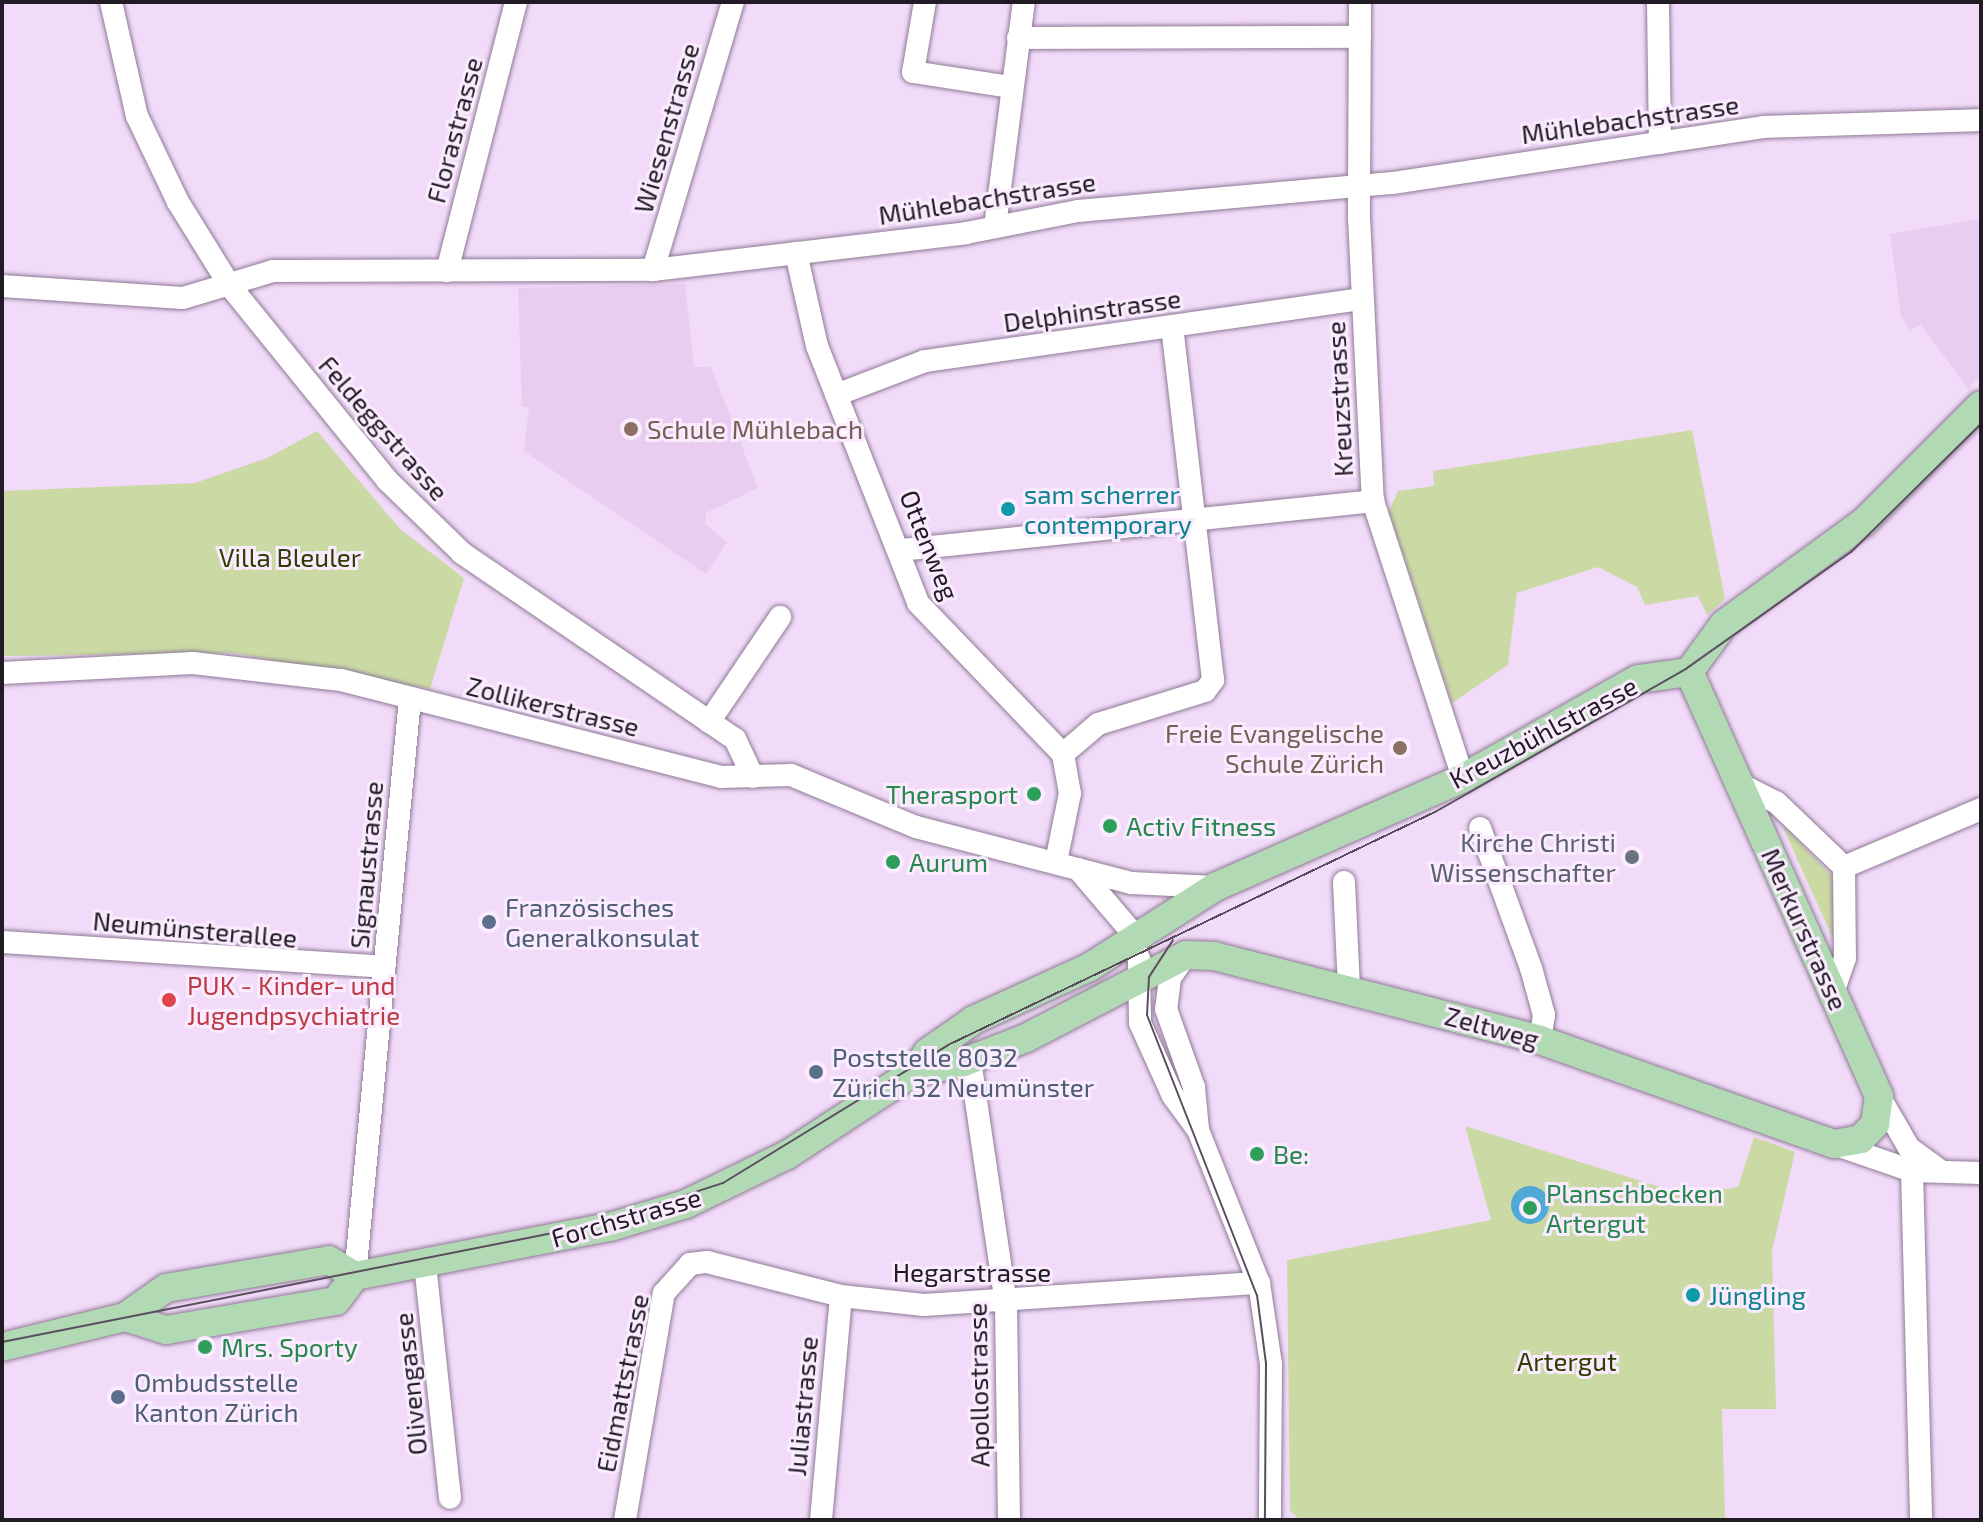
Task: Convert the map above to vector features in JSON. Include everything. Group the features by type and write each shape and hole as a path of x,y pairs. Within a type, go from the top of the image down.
{"main road":[{"path":"1689,672 1724,624 1864,522 1981,405"},
{"name":"Kreuzbühlstrasse","path":"1090,967 1137,962 1215,887 1463,778 1638,679 1689,672"},
{"name":"Merkurstrasse","path":"1689,672 1879,1096"},
{"name":"Zeltweg","path":"1186,955 1349,990 1540,1040 1834,1144"},
{"name":"Forchstrasse","path":"355,1276 425,1264 686,1204 787,1155 914,1072 970,1060 1137,962 1186,955"},
{"name":"Forchstrasse","path":"914,1072 928,1052 974,1020 1090,967"},
{"path":"1834,1144 1869,1132 1879,1096"},
{"path":"2,1347 125,1317 158,1289 329,1260 355,1276 336,1301 166,1330 125,1317"}],"street":[{"name":"Feldeggstrasse","path":"111,2 137,116 230,286 424,520 735,739 753,777"},
{"name":"Florastrasse","path":"447,271 515,2"},
{"name":"Wiesenstrasse","path":"653,270 733,2"},
{"path":"925,2 913,72 1010,87"},
{"path":"995,227 1010,87 1024,2"},
{"name":"Kreuzstrasse","path":"1360,2 1362,299 1373,501 1463,778"},
{"path":"1658,2 1660,143"},
{"path":"1018,38 1360,37"},
{"name":"Mühlebachstrasse","path":"2,286 183,298 273,271 653,270 995,227 1078,211 1360,184 1851,119 1981,120"},
{"name":"Ottenweg","path":"796,253 836,395 926,616 1063,754"},
{"name":"Delphinstrasse","path":"836,395 925,361 1362,299"},
{"path":"1172,328 1212,685 1098,724 1063,754 1070,800 1067,865 1120,915 1137,962 1140,1023 1173,1096 1198,1130 1259,1283 1271,1364 1270,1520"},
{"path":"901,550 1373,501"},
{"path":"709,722 780,617"},
{"name":"Zollikerstrasse","path":"2,673 193,663 326,677 721,777 791,775 916,827 1131,883 1215,887"},
{"name":"Signaustrasse","path":"355,1276 410,698"},
{"path":"1742,785 1776,802 1844,867 1845,958 1833,993"},
{"path":"1844,867 1981,809"},
{"path":"1480,828 1531,968 1544,1015 1540,1040"},
{"path":"1344,882 1349,990"},
{"name":"Neumünsterallee","path":"2,942 141,955 384,967"},
{"path":"1186,955 1170,978 1166,1009 1194,1087 1198,1130"},
{"name":"Apollostrasse","path":"970,1060 1006,1305 1009,1520"},
{"name":"Merkurstrasse","path":"1879,1096 1909,1148 1941,1171"},
{"name":"Zeltweg","path":"1834,1144 1912,1171 1981,1173"},
{"path":"1912,1171 1921,1520"},
{"name":"Hegarstrasse","path":"690,1264 707,1262 841,1296 1006,1305 1259,1283"},
{"name":"Olivengasse","path":"425,1264 450,1498"},
{"name":"Eidmattstrasse","path":"625,1520 664,1293 690,1264"},
{"name":"Juliastrasse","path":"821,1520 841,1296"}],"shaded area":[{"path":"1981,219 1981,375 1968,389 1921,325 1910,330 1901,316 1890,234"},
{"name":"Schule Mühlebach","path":"685,284 694,367 711,367 758,488 706,513 705,524 727,542 706,574 524,451 529,408 522,406 518,288"}],"green space":[{"path":"1692,430 1725,599 1707,615 1698,596 1645,605 1637,587 1598,567 1517,593 1508,665 1452,703 1389,511 1398,491 1434,486 1433,471"},
{"name":"Villa Bleuler","path":"317,431 400,529 464,578 430,689 232,653 2,656 2,491 195,483 267,458"},
{"path":"1781,823 1832,876 1834,941"},
{"name":"Artergut","path":"1465,1126 1686,1195 1738,1187 1754,1137 1795,1152 1772,1251 1776,1409 1722,1409 1725,1520 1300,1520 1290,1511 1287,1260 1491,1220"}],"water":[{"name":"Planschbecken Artergut","path":"1530,1186 1544,1191 1549,1205 1544,1219 1530,1224 1516,1219 1511,1205 1516,1191"}],"tram line":[{"path":"2,1342 593,1225 723,1183 948,1045 1435,812 1687,668 1851,552 1981,424"},
{"path":"1173,940 1149,977 1147,1015 1257,1295 1266,1363 1265,1520"}],"place":[{"name":"Schule Mühlebach","path":"631,429"},
{"name":"sam scherrer contemporary","path":"1008,509"},
{"name":"Freie Evangelische Schule Zürich","path":"1400,748"},
{"name":"Therasport","path":"1034,794"},
{"name":"Activ Fitness","path":"1110,826"},
{"name":"Kirche Christi Wissenschafter","path":"1632,857"},
{"name":"Aurum","path":"893,862"},
{"name":"Französisches Generalkonsulat","path":"489,922"},
{"name":"PUK - Kinder- und Jugendpsychiatrie","path":"169,1000"},
{"name":"Poststelle 8032 Zürich 32 Neumünster","path":"816,1072"},
{"name":"Be:","path":"1257,1154"},
{"name":"Planschbecken Artergut","path":"1530,1208"},
{"name":"Jüngling","path":"1693,1295"},
{"name":"Mrs. Sporty","path":"205,1347"},
{"name":"Ombudsstelle Kanton Zürich","path":"118,1397"}]}
